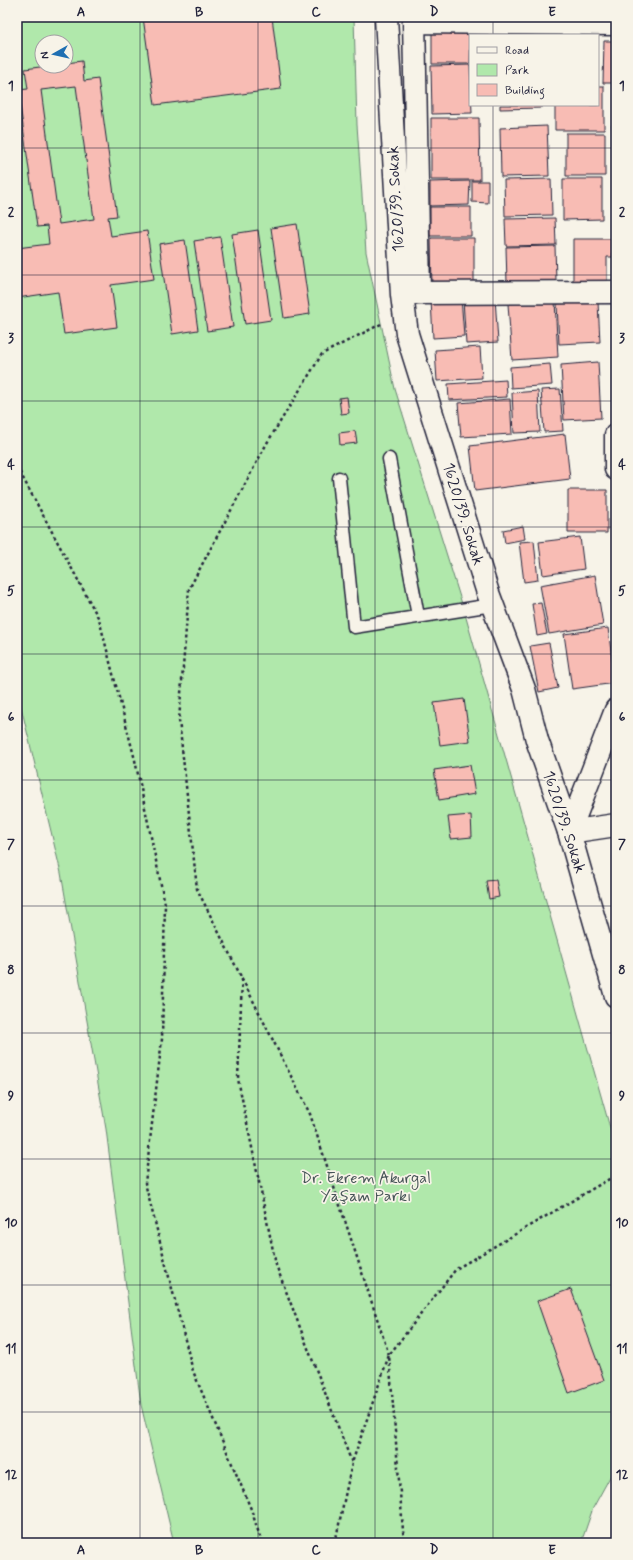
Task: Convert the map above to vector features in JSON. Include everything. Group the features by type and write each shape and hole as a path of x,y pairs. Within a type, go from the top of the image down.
{"main road":[{"name":"1620/39. Sokak","path":"386,17 410,294 405,318 407,334 492,605 524,689 537,740 569,832 616,996"},
{"path":"616,24 414,19 410,294 616,292"},
{"path":"616,435 616,469"},
{"path":"616,710 569,832 616,825"}],"lane":[{"path":"389,459 418,616"},
{"path":"339,478 354,627 492,605"}],"path":[{"path":"404,1543 389,1355 310,1114 197,888 179,720 189,589 267,443 322,354 381,324 405,318"},
{"path":"17,466 99,619 135,760 165,904 162,1039 146,1183 193,1371 251,1509 262,1543"},
{"path":"243,978 238,1079 276,1265 352,1463"},
{"path":"335,1543 352,1463 389,1355 456,1269 616,1174"}],"green space":[{"name":"Dr. Ekrem Akurgal Yaşam Parkı","path":"17,17 354,17 357,125 366,252 395,389 463,607 616,1149 616,1466 593,1508 581,1543 174,1543 141,1405 106,1129 61,873 17,690"}],"building":[{"path":"143,17 272,17 281,89 155,105"},
{"path":"432,24 471,24 471,34 469,34 469,64 432,64"},
{"path":"533,28 534,34 499,34 499,29"},
{"path":"604,41 616,41 616,83 603,83"},
{"path":"82,61 84,81 98,79 117,216 108,217 111,236 147,231 154,279 111,285 117,327 64,334 58,292 17,298 17,248 49,244 47,226 37,227 18,90 28,89 25,69 34,68 34,74 74,74 74,62","holes":["76,86 94,219 59,224 41,90"]},
{"path":"469,65 469,106 472,106 472,113 432,114 431,66"},
{"path":"599,86 604,86 604,130 555,130 555,106 599,106"},
{"path":"500,106 541,106 541,108 500,109"},
{"path":"431,118 479,118 480,180 431,180"},
{"path":"612,125 616,125 616,168 615,168"},
{"path":"547,126 549,176 501,177 500,128"},
{"path":"566,133 605,133 605,176 566,176"},
{"path":"551,179 552,215 505,216 504,180"},
{"path":"563,179 602,179 602,219 563,220"},
{"path":"470,181 469,205 430,206 430,182"},
{"path":"472,181 488,181 488,203 472,202"},
{"path":"430,207 471,207 471,236 430,236"},
{"path":"555,218 556,245 506,246 505,219"},
{"path":"297,224 310,314 284,318 271,228"},
{"path":"258,230 271,320 245,324 232,234"},
{"path":"220,237 233,327 207,331 194,241"},
{"path":"431,238 474,238 474,287 432,287"},
{"path":"573,239 612,239 613,257 607,257 607,284 573,284"},
{"path":"185,240 198,330 172,334 159,244"},
{"path":"555,246 556,281 507,283 506,247"},
{"path":"461,298 464,336 433,338 431,300"},
{"path":"495,298 498,342 466,344 463,300"},
{"path":"555,301 558,357 512,360 508,304"},
{"path":"598,302 600,342 559,344 557,304"},
{"path":"480,347 482,378 437,381 435,350"},
{"path":"598,362 601,418 564,420 561,365"},
{"path":"550,364 552,385 511,388 510,367"},
{"path":"506,380 507,397 449,400 448,384"},
{"path":"560,389 563,431 544,432 541,390"},
{"path":"538,391 540,432 514,433 512,393"},
{"path":"347,397 349,413 341,414 339,398"},
{"path":"510,399 512,434 461,437 458,403"},
{"path":"355,431 357,443 340,445 339,433"},
{"path":"565,434 570,479 475,491 470,446"},
{"path":"568,490 607,490 607,533 568,533"},
{"path":"523,526 525,539 505,543 503,530"},
{"path":"580,537 584,569 543,575 539,542"},
{"path":"534,541 538,580 524,582 519,542"},
{"path":"595,575 603,625 549,634 540,585"},
{"path":"541,603 547,634 537,636 532,604"},
{"path":"608,628 615,683 572,689 564,634"},
{"path":"549,643 558,688 539,692 530,646"},
{"path":"464,699 470,741 440,745 434,703"},
{"path":"470,765 475,794 439,800 434,770"},
{"path":"471,815 472,837 451,839 448,817"},
{"path":"496,880 499,897 489,899 486,881"},
{"path":"571,1289 604,1380 569,1393 537,1301"}]}
